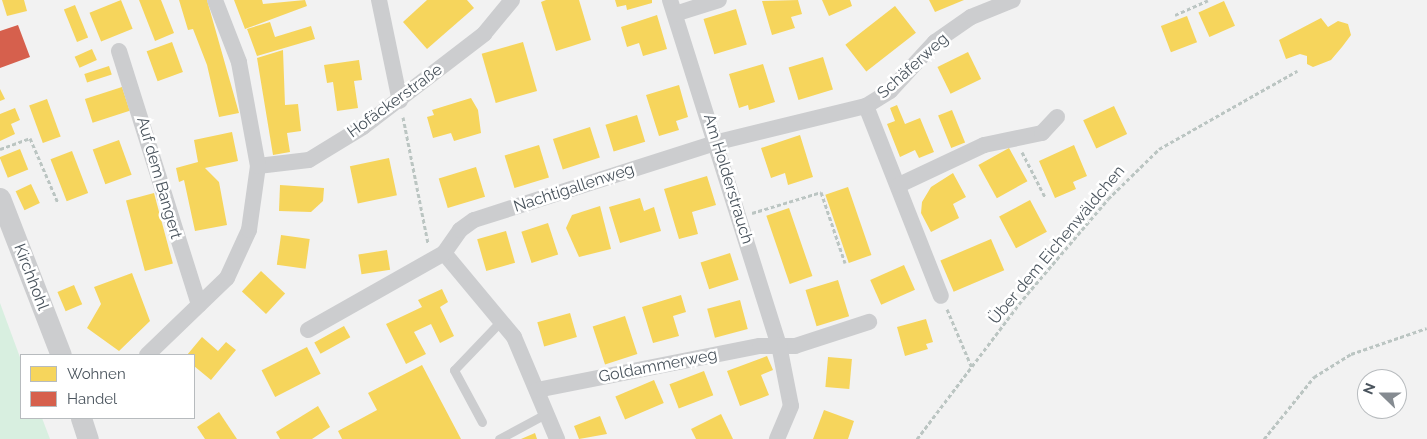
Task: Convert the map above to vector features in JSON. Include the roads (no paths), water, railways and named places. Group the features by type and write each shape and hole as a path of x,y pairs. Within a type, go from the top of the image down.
{"street":[{"path":"148,354 227,278 248,230 258,166 239,62 215,0"},
{"path":"380,0 400,102"},
{"name":"Hofäckerstraße","path":"258,166 309,160 400,102 484,34 512,0"},
{"name":"Am Holderstrauch","path":"719,0 673,7 718,142 779,345 791,406 777,439"},
{"name":"Schäferweg","path":"718,142 866,106 890,90 935,42 972,17 1013,0"},
{"name":"Auf dem Bangert","path":"119,51 199,305"},
{"name":"Schäferweg","path":"866,106 899,185 941,296"},
{"path":"899,185 984,145 1042,133 1057,117"},
{"name":"Nachtigallenweg","path":"308,330 444,253 460,230 474,220 718,142"},
{"name":"Kirchhohl","path":"0,198 60,354"},
{"path":"444,253 502,320 537,390 557,439"},
{"path":"779,345 795,346 869,322"},
{"name":"Goldammerweg","path":"537,390 779,345"}],"lane":[{"path":"482,422 454,370 502,320"},
{"path":"499,439 547,413"}]}
